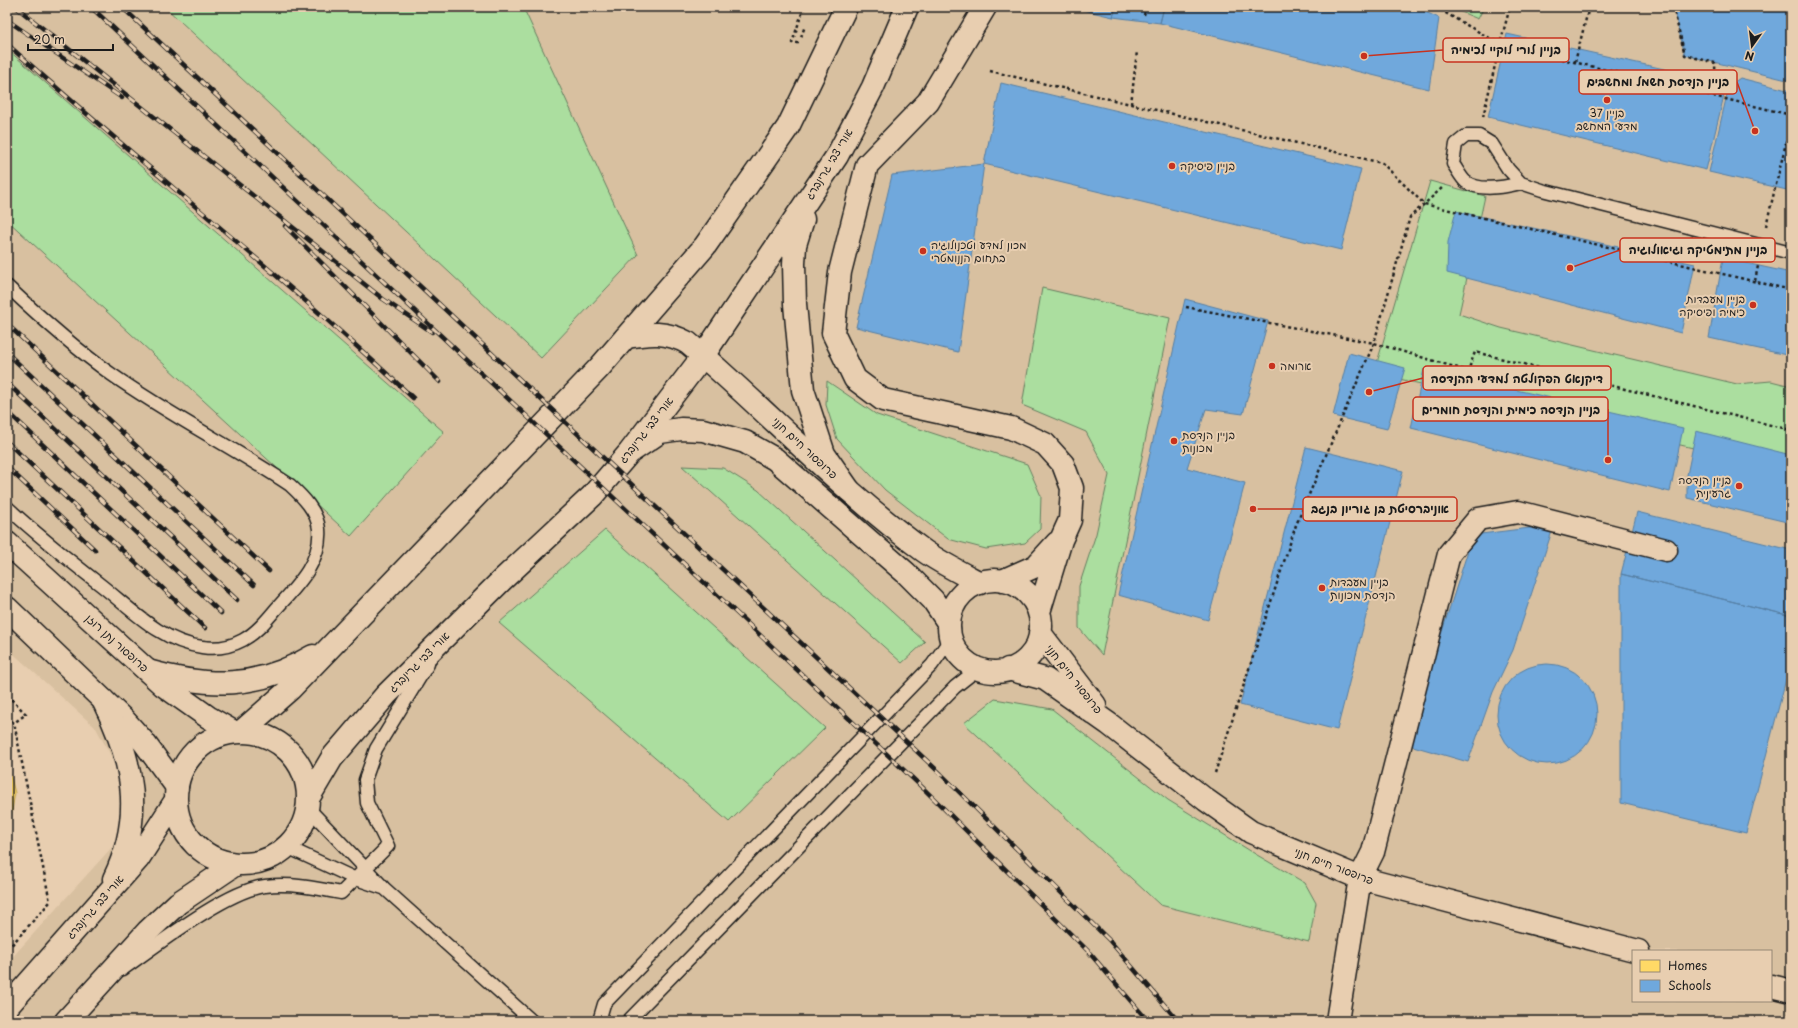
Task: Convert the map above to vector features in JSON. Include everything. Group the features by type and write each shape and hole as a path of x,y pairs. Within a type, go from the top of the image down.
{"street":[{"path":"238,732 290,689 332,646 599,368 705,246 788,127 846,7"},
{"name":"אורי צבי גרינברג","path":"309,803 332,758 355,730 386,695 442,639 502,580 592,496 629,453 703,356 837,156 873,87 906,7"},
{"path":"629,453 660,432 681,429 703,430 745,442 775,459 906,574 933,600 950,631 957,651 966,661 979,668 993,672 1008,669 1020,664 1029,656 1036,645 1040,622 1061,540 1070,520 1072,488 1063,464 1045,444 1011,428 883,400 855,379 833,333 840,272 867,165 928,102 984,7"},
{"path":"810,197 795,245 794,264 795,304 803,390 824,454 850,490"},
{"name":"פרופסור חיים חנני","path":"626,337 651,332 663,334 688,343 750,397 850,490 925,552 980,582"},
{"path":"1337,1021 1360,878 1373,852 1449,554 1478,519 1518,512 1666,550"},
{"path":"1002,580 1036,566 1061,540"},
{"name":"פרופסור נתן רוזן","path":"7,543 148,671 185,701 238,732"},
{"path":"950,631 952,610 958,598 968,589 980,582 991,580 1002,580 1014,584 1025,591 1033,600 1040,622"},
{"path":"7,608 103,700 143,741 176,793 181,822 185,831 198,847 214,858 236,864 258,862 268,859 287,848 301,829 309,803 305,775 290,752 267,736 238,732 211,739 196,750 184,766 176,793"},
{"name":"פרופסור חיים חנני","path":"1040,622 1109,724"},
{"path":"148,671 175,678 210,683 240,682 272,676 300,664 332,646"},
{"name":"פרופסור חיים חנני","path":"1008,669 1045,678 1109,724 1206,800 1251,832 1360,878 1634,950"},
{"path":"103,700 116,726 132,788 132,810 129,835 115,877 107,894"},
{"name":"אורי צבי גרינברג","path":"7,1008 138,859 176,793"},
{"path":"66,1021 148,931 178,903 207,882 236,864"},
{"path":"1772,986 1791,991"}],"lane":[{"path":"1521,183 1499,188 1481,187 1465,182 1453,164 1456,144 1466,136 1479,136 1492,144 1508,169 1521,183 1542,190 1791,253"},
{"path":"7,286 58,333 111,374 160,406 290,485 310,506 319,528 319,540 317,551 306,573 253,634 234,644 212,648 201,647 178,641 156,629 43,540 7,507"},
{"path":"599,1021 604,1004 932,665 950,631"},
{"path":"96,988 197,918 233,896 264,886 303,885 341,893 356,879 388,846 367,803 365,780 376,749 442,639"},
{"path":"628,1021 955,686 979,668"},
{"path":"309,803 384,888 532,1021"},
{"path":"287,848 356,879 384,888"}],"path":[{"path":"804,7 792,43 798,44 805,26"},
{"path":"1144,16 1146,7"},
{"path":"1435,7 1500,44 1791,115"},
{"path":"1479,136 1510,7"},
{"path":"1575,62 1589,7"},
{"path":"1673,7 1685,55 1715,63 1716,96"},
{"path":"1131,104 1138,50"},
{"path":"990,71 1382,163 1424,204 1791,290"},
{"path":"1755,281 1791,122"},
{"path":"1206,800 1296,525 1374,343 1410,217 1424,204"},
{"path":"1186,307 1374,343 1468,371 1475,352 1791,430"},
{"path":"7,695 26,714 14,723"},
{"path":"7,717 14,723 50,902 7,950"}],"shaded area":[{"path":"7,7 1791,7 1791,1021 7,1021 7,963 142,814 96,728 7,648"}],"green space":[{"path":"165,7 523,7 638,255 541,358"},
{"path":"1449,7 1484,7 1478,19"},
{"path":"7,49 444,432 351,536 7,220"},
{"path":"1430,181 1485,196 1459,314 1501,328 1737,384 1771,381 1791,386 1791,471 1374,373"},
{"path":"1042,288 1170,318 1102,655 1079,628 1079,586 1096,534 1109,475 1086,432 1022,405"},
{"path":"827,381 877,415 1027,464 1041,496 1040,529 1025,543 986,549 948,539 885,490 837,439 826,405"},
{"path":"682,466 723,468 758,490 925,642 902,663"},
{"path":"605,530 825,728 729,822 499,623"},
{"path":"995,699 1052,709 1168,800 1305,883 1316,903 1309,942 1160,905 964,723"}],"building: Homes":[{"path":"7,762 15,793 7,839"}],"building: Schools":[{"path":"1070,7 1116,7 1113,17"},
{"path":"1116,7 1164,7 1160,23 1113,17"},
{"path":"1164,7 1414,7 1439,18 1429,89 1160,23"},
{"path":"1673,7 1791,7 1791,81 1685,55"},
{"name":"בניין 37 מדעי המחשב","path":"1507,34 1727,83 1706,170 1488,117"},
{"path":"1740,78 1791,91 1791,191 1709,172 1729,86"},
{"name":"בניין פיסיקה","path":"1001,83 1361,169 1341,250 984,164"},
{"name":"מכון למדע וטכנולוגיה בתחום הננומטרי","path":"984,164 958,352 856,327 892,175"},
{"path":"1456,211 1695,264 1681,333 1447,273 1448,242"},
{"name":"בניין מעבדות כימיה ופיסיקה","path":"1723,258 1791,273 1791,356 1709,338"},
{"name":"בניין הנדסת מכונות","path":"1185,299 1268,321 1243,414 1206,409 1187,468 1245,483 1208,620 1118,595"},
{"path":"1349,353 1405,368 1387,429 1333,416"},
{"path":"1424,369 1683,428 1670,492 1411,428"},
{"name":"בניין הנדסה גרעינית","path":"1696,431 1791,455 1791,523 1687,498 1687,475"},
{"name":"בניין מעבדות הנדסת מכונות","path":"1306,447 1403,471 1337,730 1240,705"},
{"path":"1637,512 1791,550 1791,616 1621,574"},
{"path":"1554,525 1513,650 1493,692 1468,762 1406,744 1473,535"},
{"path":"1621,574 1791,616 1791,680 1786,679 1746,833 1621,803"},
{"path":"1547,664 1566,668 1583,678 1593,695 1597,714 1593,733 1583,750 1566,760 1547,764 1528,760 1511,750 1501,733 1497,714 1501,695 1511,678 1528,668"}],"railway":[{"path":"16,7 383,299 432,332"},
{"path":"91,7 924,789 1087,950 1148,1021"},
{"path":"122,7 941,774 1110,941 1178,1021"},
{"path":"7,20 122,98"},
{"path":"7,44 313,308 413,398"},
{"path":"285,226 440,382"},
{"path":"7,324 269,571"},
{"path":"7,353 254,585"},
{"path":"7,383 237,600"},
{"path":"7,411 221,613"},
{"path":"7,442 205,628"},
{"path":"7,467 95,550"}],"place":[{"name":"בניין לורי לוקיי לכימיה","path":"1364,56"},
{"name":"בניין 37 מדעי המחשב","path":"1607,100"},
{"name":"בניין הנדסת חשמל ומחשבים","path":"1755,131"},
{"name":"בניין פיסיקה","path":"1172,166"},
{"name":"מכון למדע וטכנולוגיה בתחום הננומטרי","path":"923,251"},
{"name":"בניין מתימטיקה וגיאולוגיה","path":"1570,268"},
{"name":"בניין מעבדות כימיה ופיסיקה","path":"1753,305"},
{"name":"ארומה","path":"1272,366"},
{"name":"דיקנאט הפקולטה למדעי ההנדסה","path":"1369,392"},
{"name":"בניין הנדסת מכונות","path":"1174,441"},
{"name":"בניין הנדסה כימית והנדסת חומרים","path":"1608,460"},
{"name":"בניין הנדסה גרעינית","path":"1739,486"},
{"name":"אוניברסיטת בן גוריון בנגב","path":"1253,509"},
{"name":"בניין מעבדות הנדסת מכונות","path":"1322,588"}]}
